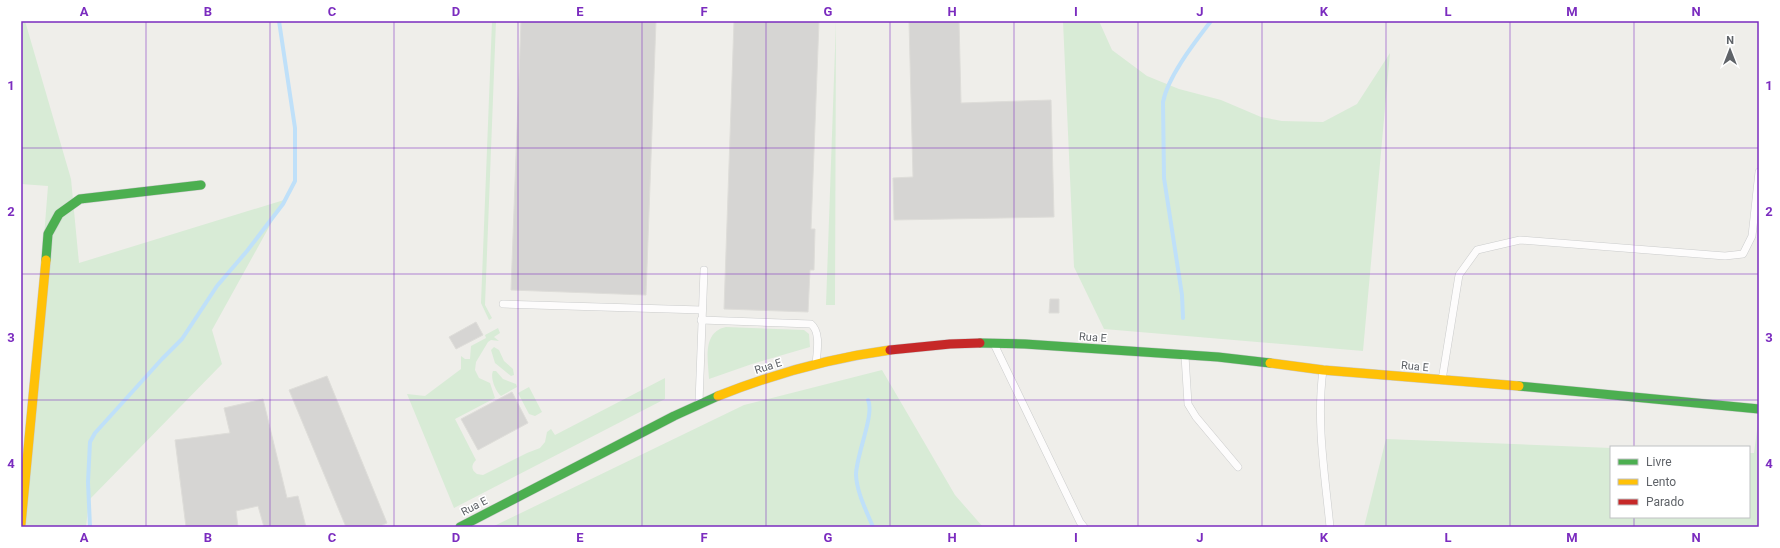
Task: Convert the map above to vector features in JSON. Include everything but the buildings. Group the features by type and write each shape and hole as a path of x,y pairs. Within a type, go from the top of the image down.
{"street":[{"path":"21,524 48,234 59,214 80,199 201,185"},
{"name":"Rua E","path":"460,527 699,404 760,380 816,364 892,349 945,344 994,342 1185,355 1323,370 1759,409"}],"lane":[{"path":"1442,380 1459,275 1477,250 1520,240 1725,256 1743,254 1752,236 1759,172"},
{"path":"699,404 704,270"},
{"path":"503,304 702,310"},
{"path":"701,320 812,324 817,333 816,364"},
{"path":"994,342 1080,522 1084,527"},
{"path":"1185,355 1188,404 1196,417 1238,467"},
{"path":"1323,370 1320,388 1321,440 1330,527"}],"green space":[{"path":"21,21 25,21 71,179 79,263 284,200 212,330 222,364 89,500 86,527 21,527 48,186 21,184"},
{"path":"492,21 496,21 485,305 492,318 489,320 481,303"},
{"path":"836,21 835,305 826,305"},
{"path":"1063,21 1099,21 1112,50 1147,76 1179,89 1221,100 1261,117 1282,121 1323,122 1357,104 1390,53 1363,351 1104,329 1074,267"},
{"path":"726,327 804,330 809,334 810,347 752,364 709,379 708,348 710,341 718,330"},
{"path":"498,328 500,333 494,337 499,341 491,340 488,342 476,362 475,370 479,378 490,383 495,398 455,419 476,460 472,467 477,474 483,475 540,448 545,442 547,432 551,429 555,435 665,378 665,399 454,508 407,394 425,396 461,369 461,356 465,359 470,359 471,346 486,338 485,335"},
{"path":"494,347 499,350 504,361 513,369 514,375 511,376 495,363 491,350"},
{"path":"882,370 955,495 983,527 492,527 744,405"},
{"path":"493,371 496,371 503,379 516,384 517,387 501,396 494,384 492,377"},
{"path":"529,387 542,412 535,416 529,414 518,393"},
{"path":"1759,415 1759,527 1364,527 1386,439 1610,448 1610,518 1750,518 1750,453 1754,453"}],"waterway":[{"path":"90,527 88,482 90,442 95,433 182,339 217,286 247,251 283,204 295,181 295,128 279,21"},
{"path":"1183,318 1182,295 1164,178 1163,102 1170,81 1176,70 1211,21"},
{"path":"868,400 869,415 856,475 860,495 873,527"}],"traffic: fast":[{"path":"46,260 48,234 59,214 80,199 201,185"},
{"path":"980,343 1025,344 1218,357 1270,363"},
{"path":"1519,386 1759,409"},
{"path":"460,527 674,416 718,396"}],"traffic: slow":[{"path":"21,524 46,260"},
{"path":"718,396 781,374 824,362 890,350"},
{"path":"1270,363 1323,370 1519,386"}],"traffic: jam":[{"path":"890,350 950,344 980,343"}]}
